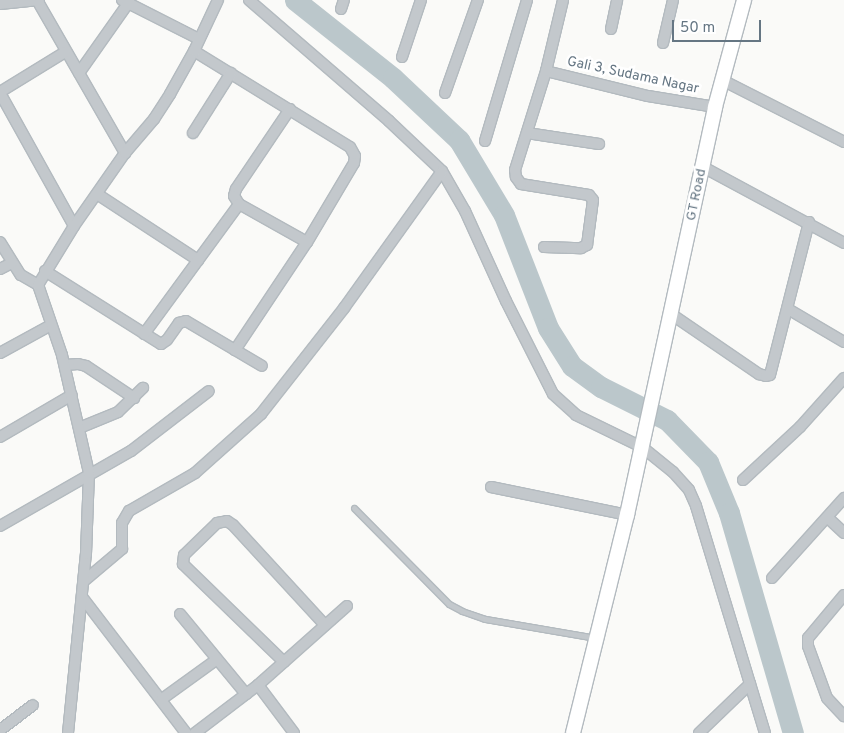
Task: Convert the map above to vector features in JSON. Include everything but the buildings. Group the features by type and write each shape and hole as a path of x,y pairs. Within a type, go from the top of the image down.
{"main road":[{"name":"GT Road","path":"573,733 627,515 715,107 744,0"}],"street":[{"path":"0,4 38,0 65,52 125,153"},
{"path":"68,733 84,582 89,473 64,365 38,285 74,226 125,153 154,119 194,51 218,0"},
{"path":"249,0 382,115 442,171 465,211 506,301 553,394 576,414 643,441 689,490 696,506 765,733"},
{"path":"402,57 421,0"},
{"path":"445,93 478,0"},
{"path":"484,140 527,0"},
{"path":"544,247 581,248 587,245 593,200 589,195 521,184 518,181 515,170 546,71 563,0"},
{"path":"611,29 617,0"},
{"path":"664,43 673,0"},
{"path":"79,73 125,1 200,39"},
{"path":"194,51 350,147 355,156 354,163 306,242 235,350"},
{"path":"65,52 0,93 74,226"},
{"name":"Gali 3, Sudama Nagar","path":"546,71 648,96 715,107"},
{"path":"193,134 231,73"},
{"path":"722,80 844,142"},
{"path":"290,109 236,189 234,196 239,204 306,242"},
{"path":"527,133 599,144"},
{"path":"703,167 809,222 844,243"},
{"path":"84,582 122,549 122,523 129,512 196,473 261,414 344,308 442,171"},
{"path":"97,194 198,260"},
{"path":"144,334 239,204"},
{"path":"670,314 766,376 772,371 809,222"},
{"path":"0,242 12,263 25,279 38,285"},
{"path":"0,269 12,263"},
{"path":"45,272 161,344 164,343 179,323 186,321 262,366"},
{"path":"788,310 844,342"},
{"path":"0,353 51,325"},
{"path":"64,365 78,364 86,366 134,398"},
{"path":"742,480 800,426 844,378"},
{"path":"79,428 114,414 143,388"},
{"path":"0,526 146,441 209,391"},
{"path":"0,437 72,395"},
{"path":"491,487 627,515"},
{"path":"772,578 844,498"},
{"path":"828,518 844,534"},
{"path":"284,662 183,564 184,555 217,523 227,521 233,525 325,625"},
{"path":"842,711 827,698 808,638 844,595"},
{"path":"82,597 162,699 186,733"},
{"path":"195,733 258,685 347,606"},
{"path":"180,614 216,660 246,694"},
{"path":"162,699 216,660"},
{"path":"699,733 750,684"},
{"path":"258,685 294,733"},
{"path":"0,730 34,706"}],"lane":[{"path":"354,508 450,604 462,611 485,619 596,638"}],"waterway":[{"path":"295,0 393,78 459,140 504,215 548,328 572,366 601,387 667,420 708,462 729,513 793,733"}]}
